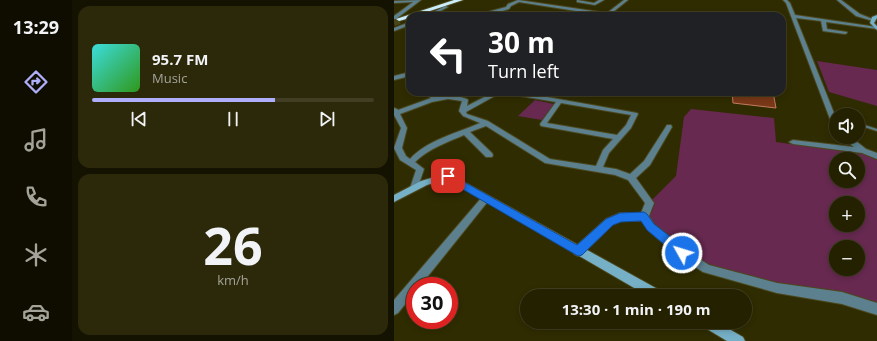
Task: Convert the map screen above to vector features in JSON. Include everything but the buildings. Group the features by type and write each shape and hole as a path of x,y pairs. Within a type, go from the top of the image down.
{"highway":[{"path":"421,12 460,0"},
{"path":"430,12 468,0"}],"street":[{"path":"492,12 508,8 509,5 520,0 589,12"},
{"path":"580,0 578,1 595,4 602,0"},
{"path":"610,12 626,0"},
{"path":"785,0 793,16 830,108"},
{"path":"839,0 858,15 873,20"},
{"path":"406,12 418,1"},
{"path":"394,2 418,1"},
{"path":"436,12 446,7"},
{"path":"793,16 876,28 873,20"},
{"path":"873,20 877,16"},
{"path":"823,20 825,30 845,32"},
{"path":"394,30 406,26"},
{"path":"394,78 406,75"},
{"path":"432,96 437,99"},
{"path":"462,111 491,96"},
{"path":"528,96 635,114 629,126 606,152 598,170"},
{"path":"414,188 420,169 403,158 398,148 404,128 396,112 437,99 461,98 465,100 462,111"},
{"path":"559,102 543,124 618,138"},
{"path":"462,111 465,115 486,123 548,161 616,172 631,178 650,204 644,217"},
{"path":"411,162 415,156 428,149 486,123"},
{"path":"631,178 646,163 669,127"},
{"path":"466,132 489,155"},
{"path":"793,142 862,151 877,156"},
{"path":"854,144 862,151"},
{"path":"394,200 414,188 448,176 646,289"},
{"path":"394,309 486,198"},
{"path":"578,251 610,222 620,217 644,217"},
{"path":"644,217 651,227 682,253 707,269 777,288 842,298 877,309"},
{"path":"718,329 739,341"}],"lane":[{"path":"865,126 877,130"}],"shaded area":[{"path":"817,61 877,70 877,106 829,92"},
{"path":"535,100 554,104 542,120 518,116"},
{"path":"691,109 774,118 776,142 848,152 829,152 829,188 865,188 865,155 877,160 877,307 777,285 710,267 684,250 653,223 649,216 653,209 652,200 676,176 684,117"}],"tunnel":[{"path":"394,23 403,20"}],"route":[{"path":"448,176 578,251 610,222 620,217 644,217 651,227 682,253"}]}
